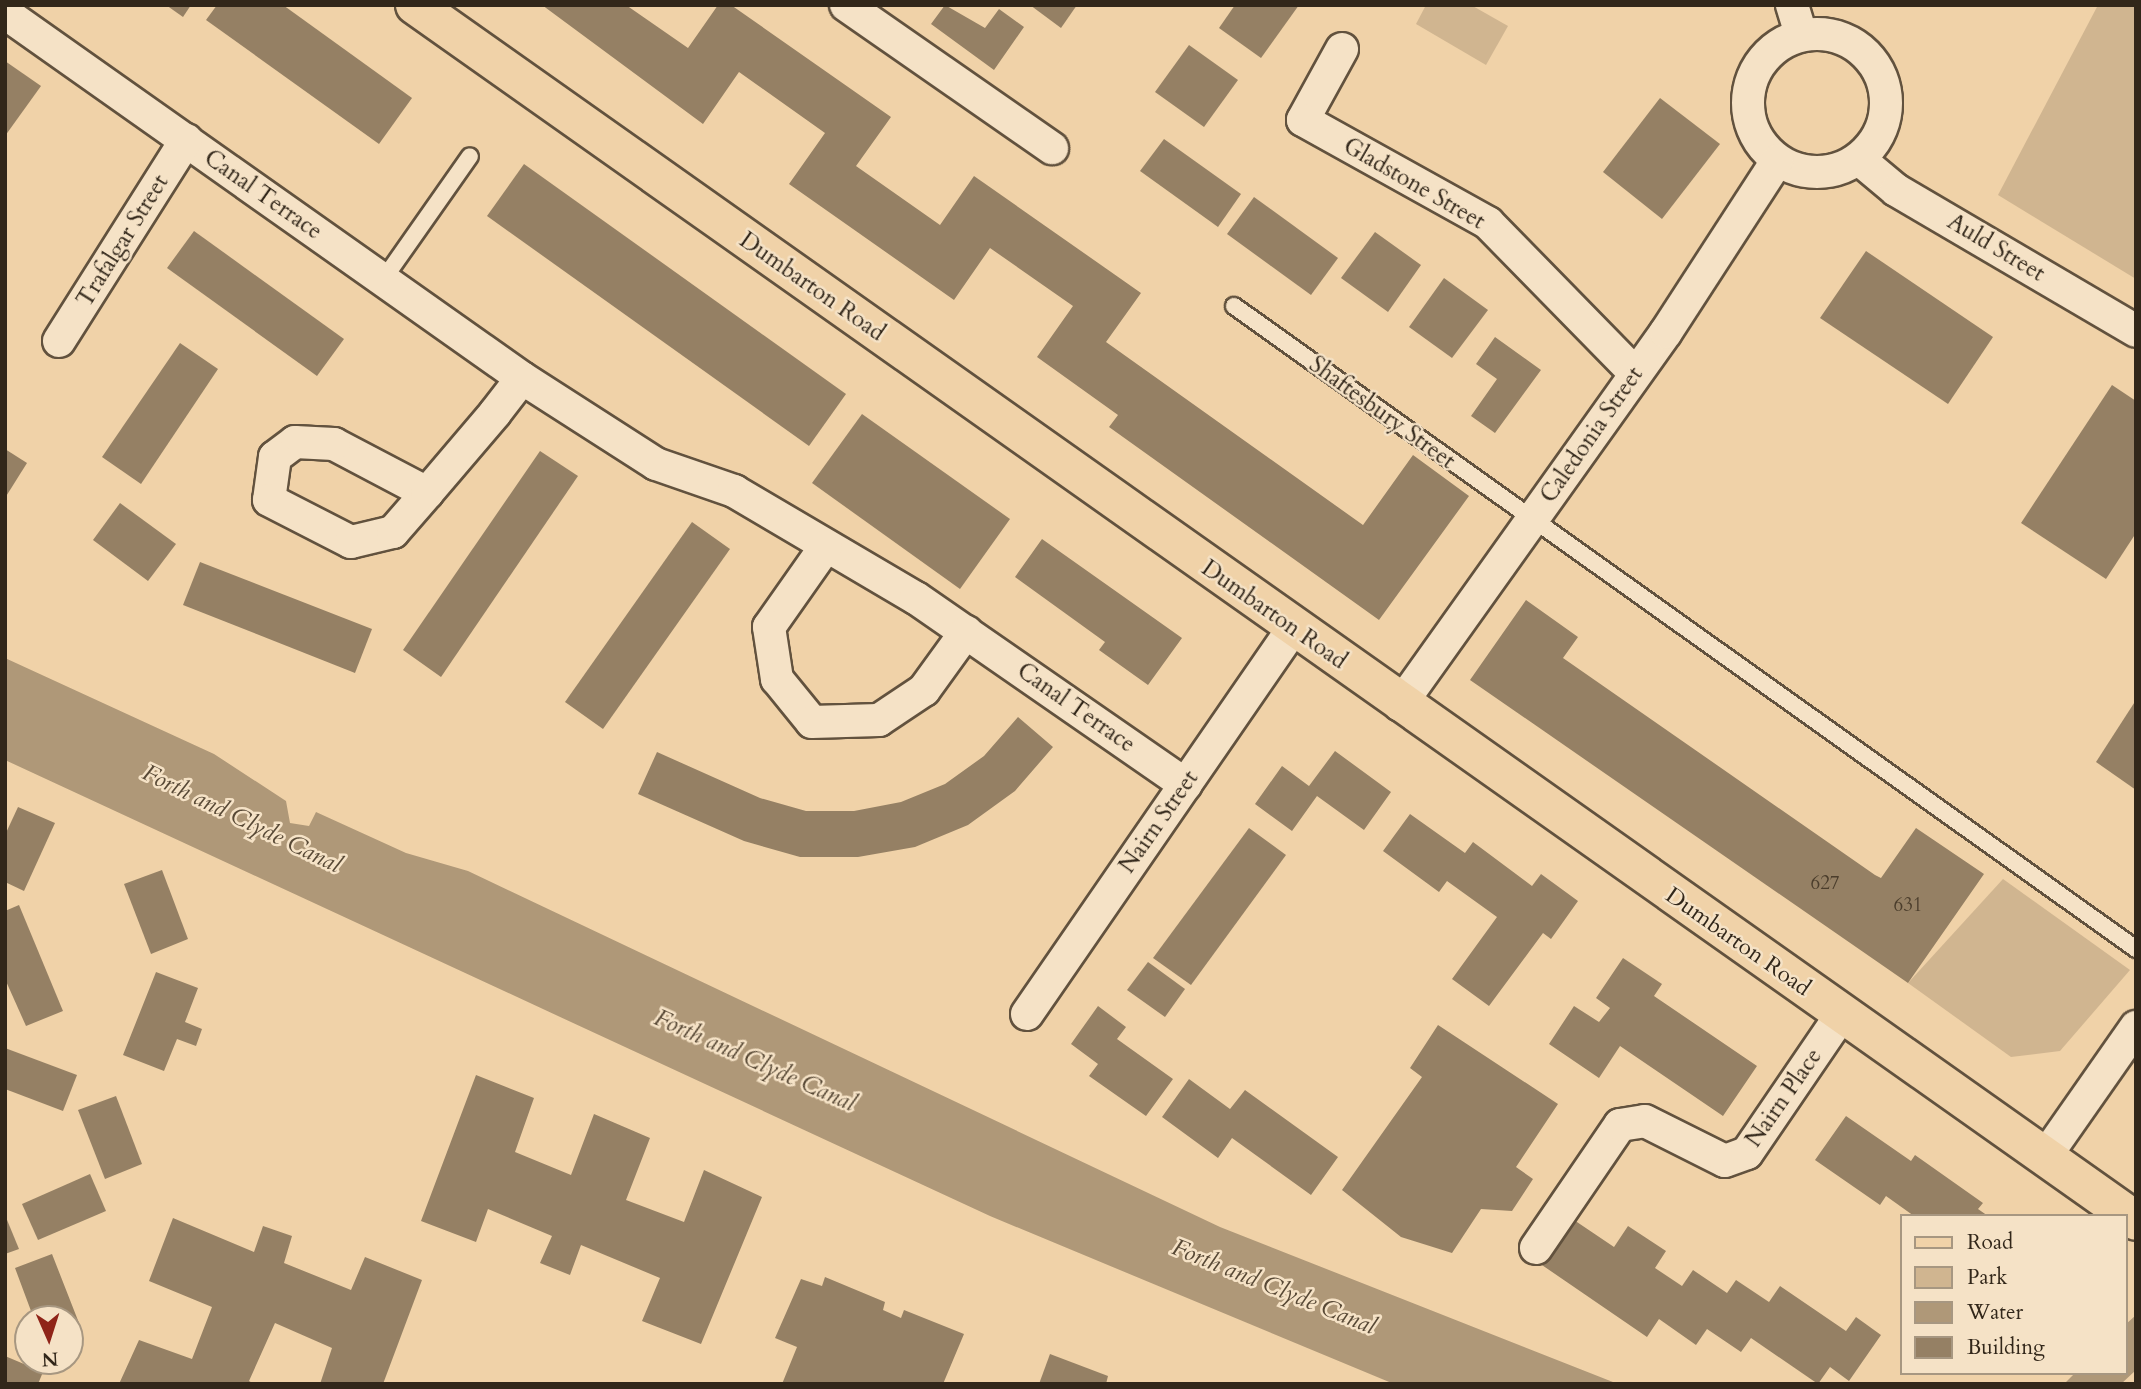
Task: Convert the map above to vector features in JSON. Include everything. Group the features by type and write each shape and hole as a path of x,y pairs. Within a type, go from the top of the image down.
{"main road":[{"name":"Dumbarton Road","path":"415,5 1400,705 2126,1214"}],"street":[{"path":"846,5 1052,148"},
{"path":"1792,5 1801,35"},
{"name":"Canal Terrace","path":"5,13 522,378 656,464 734,491 826,546 966,632 1186,785"},
{"path":"1801,35 1847,40 1880,74 1885,120 1859,159 1818,173 1777,161 1750,124 1751,79 1771,52 1801,35"},
{"name":"Gladstone Street","path":"1342,49 1303,120 1488,223 1635,373"},
{"name":"Trafalgar Street","path":"60,341 186,140"},
{"name":"Auld Street","path":"1859,159 1896,190 2136,331"},
{"name":"Caledonia Street","path":"1400,705 1635,373 1777,161"},
{"path":"427,493 334,444 295,442 275,457 269,500 351,542 393,532 427,493 522,378"},
{"path":"826,546 769,627 777,679 812,722 879,720 924,690 966,632"},
{"name":"Nairn Street","path":"1027,1014 1293,629"},
{"name":"Nairn Place","path":"1536,1248 1620,1125 1645,1121 1725,1161 1747,1153 1841,1015"},
{"path":"2045,1157 2136,1027"}],"lane":[{"path":"383,280 470,156"},
{"name":"Shaftesbury Street","path":"1234,306 1530,521 2136,949"}],"green space":[{"path":"1426,5 1471,5 1508,26 1486,65 1416,24"},
{"path":"2098,5 2136,5 2136,279 1998,195"},
{"path":"2003,879 2130,970 2060,1051 2011,1057 1908,983"}],"water":[{"name":"Forth and Clyde Canal","path":"5,658 214,754 286,801 290,823 309,826 316,812 406,853 468,871 1220,1227 1618,1384 1394,1384 990,1216 5,760"},
{"path":"2136,1315 2136,1370 2121,1384 2064,1384 2073,1375 2127,1375 2127,1323"}],"building":[{"path":"166,5 191,5 183,17"},
{"path":"217,5 283,5 412,98 379,144 206,20"},
{"path":"542,5 626,5 688,48 718,5 731,5 891,117 856,166 940,225 974,176 1141,293 1106,342 1363,525 1413,455 1469,496 1379,620 1109,427 1118,415 1037,357 1073,306 990,248 954,300 789,184 825,133 739,72 703,124"},
{"path":"945,5 985,28 999,9 1024,27 994,70 931,24"},
{"path":"1030,5 1077,5 1061,28"},
{"path":"1235,5 1299,5 1261,58 1219,28"},
{"path":"1189,45 1238,80 1204,127 1155,92"},
{"path":"5,61 41,86 5,136"},
{"path":"1660,98 1720,144 1662,219 1603,172"},
{"path":"1164,139 1241,194 1218,227 1140,171"},
{"path":"524,164 846,394 809,446 487,216"},
{"path":"1254,197 1338,258 1311,295 1227,234"},
{"path":"194,231 344,339 317,376 167,268"},
{"path":"1375,232 1421,265 1388,312 1341,278"},
{"path":"1866,251 1993,337 1948,404 1820,318"},
{"path":"1444,278 1488,310 1452,358 1409,327"},
{"path":"1495,337 1541,370 1495,433 1471,416 1497,379 1476,364"},
{"path":"180,343 218,369 141,484 102,457"},
{"path":"2112,385 2136,401 2136,533 2106,579 2021,523"},
{"path":"862,414 1010,519 960,589 812,483"},
{"path":"5,449 27,463 5,498"},
{"path":"540,451 578,476 441,677 403,650"},
{"path":"120,503 176,544 148,581 93,540"},
{"path":"692,522 730,549 603,729 565,702"},
{"path":"1042,539 1182,638 1148,685 1099,650 1105,642 1015,577"},
{"path":"200,562 372,629 355,673 183,605"},
{"path":"1526,600 1578,637 1563,658 1875,875 1881,878 1916,828 1984,874 1908,983 1470,680"},
{"path":"2136,700 2136,790 2096,762"},
{"path":"1018,717 1053,747 1015,791 968,825 915,847 858,857 800,857 744,841 638,794 657,752 760,798 806,811 854,811 901,802 945,784 984,756"},
{"path":"1335,751 1391,792 1364,830 1317,796 1292,831 1255,804 1282,766 1309,786"},
{"path":"18,807 55,823 24,891 5,882 5,835"},
{"path":"1410,814 1465,853 1473,842 1532,886 1541,874 1578,901 1551,939 1543,933 1489,1006 1452,979 1497,917 1447,881 1439,892 1383,851"},
{"path":"1249,828 1286,855 1191,985 1153,958"},
{"path":"162,870 188,939 151,954 124,884"},
{"path":"19,905 63,1011 26,1026 5,979 5,911"},
{"path":"1623,958 1662,984 1654,996 1757,1066 1723,1116 1620,1046 1599,1078 1549,1044 1574,1006 1599,1022 1610,1008 1596,998"},
{"path":"1148,962 1185,989 1165,1017 1127,990"},
{"path":"156,972 198,988 185,1022 202,1029 196,1046 177,1039 164,1071 123,1055"},
{"path":"1098,1006 1126,1027 1117,1039 1173,1079 1146,1116 1089,1076 1098,1064 1071,1044"},
{"path":"1438,1025 1558,1104 1516,1167 1533,1179 1512,1211 1481,1209 1452,1253 1401,1237 1342,1190 1422,1077 1410,1068"},
{"path":"5,1048 77,1075 63,1111 5,1089"},
{"path":"476,1075 534,1098 515,1152 571,1175 594,1114 650,1138 626,1200 684,1222 704,1170 762,1197 701,1344 642,1321 660,1278 581,1245 570,1275 540,1263 552,1236 488,1209 476,1242 421,1221"},
{"path":"1189,1079 1230,1109 1245,1090 1338,1157 1311,1195 1232,1138 1218,1158 1162,1117"},
{"path":"116,1096 142,1164 105,1179 78,1110"},
{"path":"1846,1116 1911,1161 1915,1155 1983,1203 1978,1209 1985,1214 1911,1214 1886,1196 1880,1205 1815,1160"},
{"path":"90,1174 106,1211 38,1240 22,1204"},
{"path":"5,1215 19,1249 5,1254"},
{"path":"173,1218 254,1252 263,1226 292,1236 284,1263 351,1290 365,1257 422,1280 383,1384 320,1384 332,1348 275,1323 249,1381 254,1384 119,1384 139,1340 192,1359 212,1307 149,1281"},
{"path":"1571,1218 1614,1247 1628,1226 1666,1251 1655,1268 1682,1286 1693,1270 1727,1293 1736,1280 1769,1302 1780,1286 1846,1331 1856,1317 1881,1335 1849,1381 1830,1367 1818,1384 1751,1338 1741,1352 1707,1329 1696,1345 1659,1319 1647,1337 1539,1263"},
{"path":"52,1254 72,1305 29,1305 15,1268"},
{"path":"825,1277 885,1302 883,1310 901,1318 904,1310 964,1334 943,1384 782,1384 797,1347 775,1338 801,1279 822,1286"},
{"path":"1050,1354 1108,1376 1106,1384 1039,1384"},
{"path":"5,1356 14,1360 14,1375 42,1375 38,1384 5,1384"}]}
